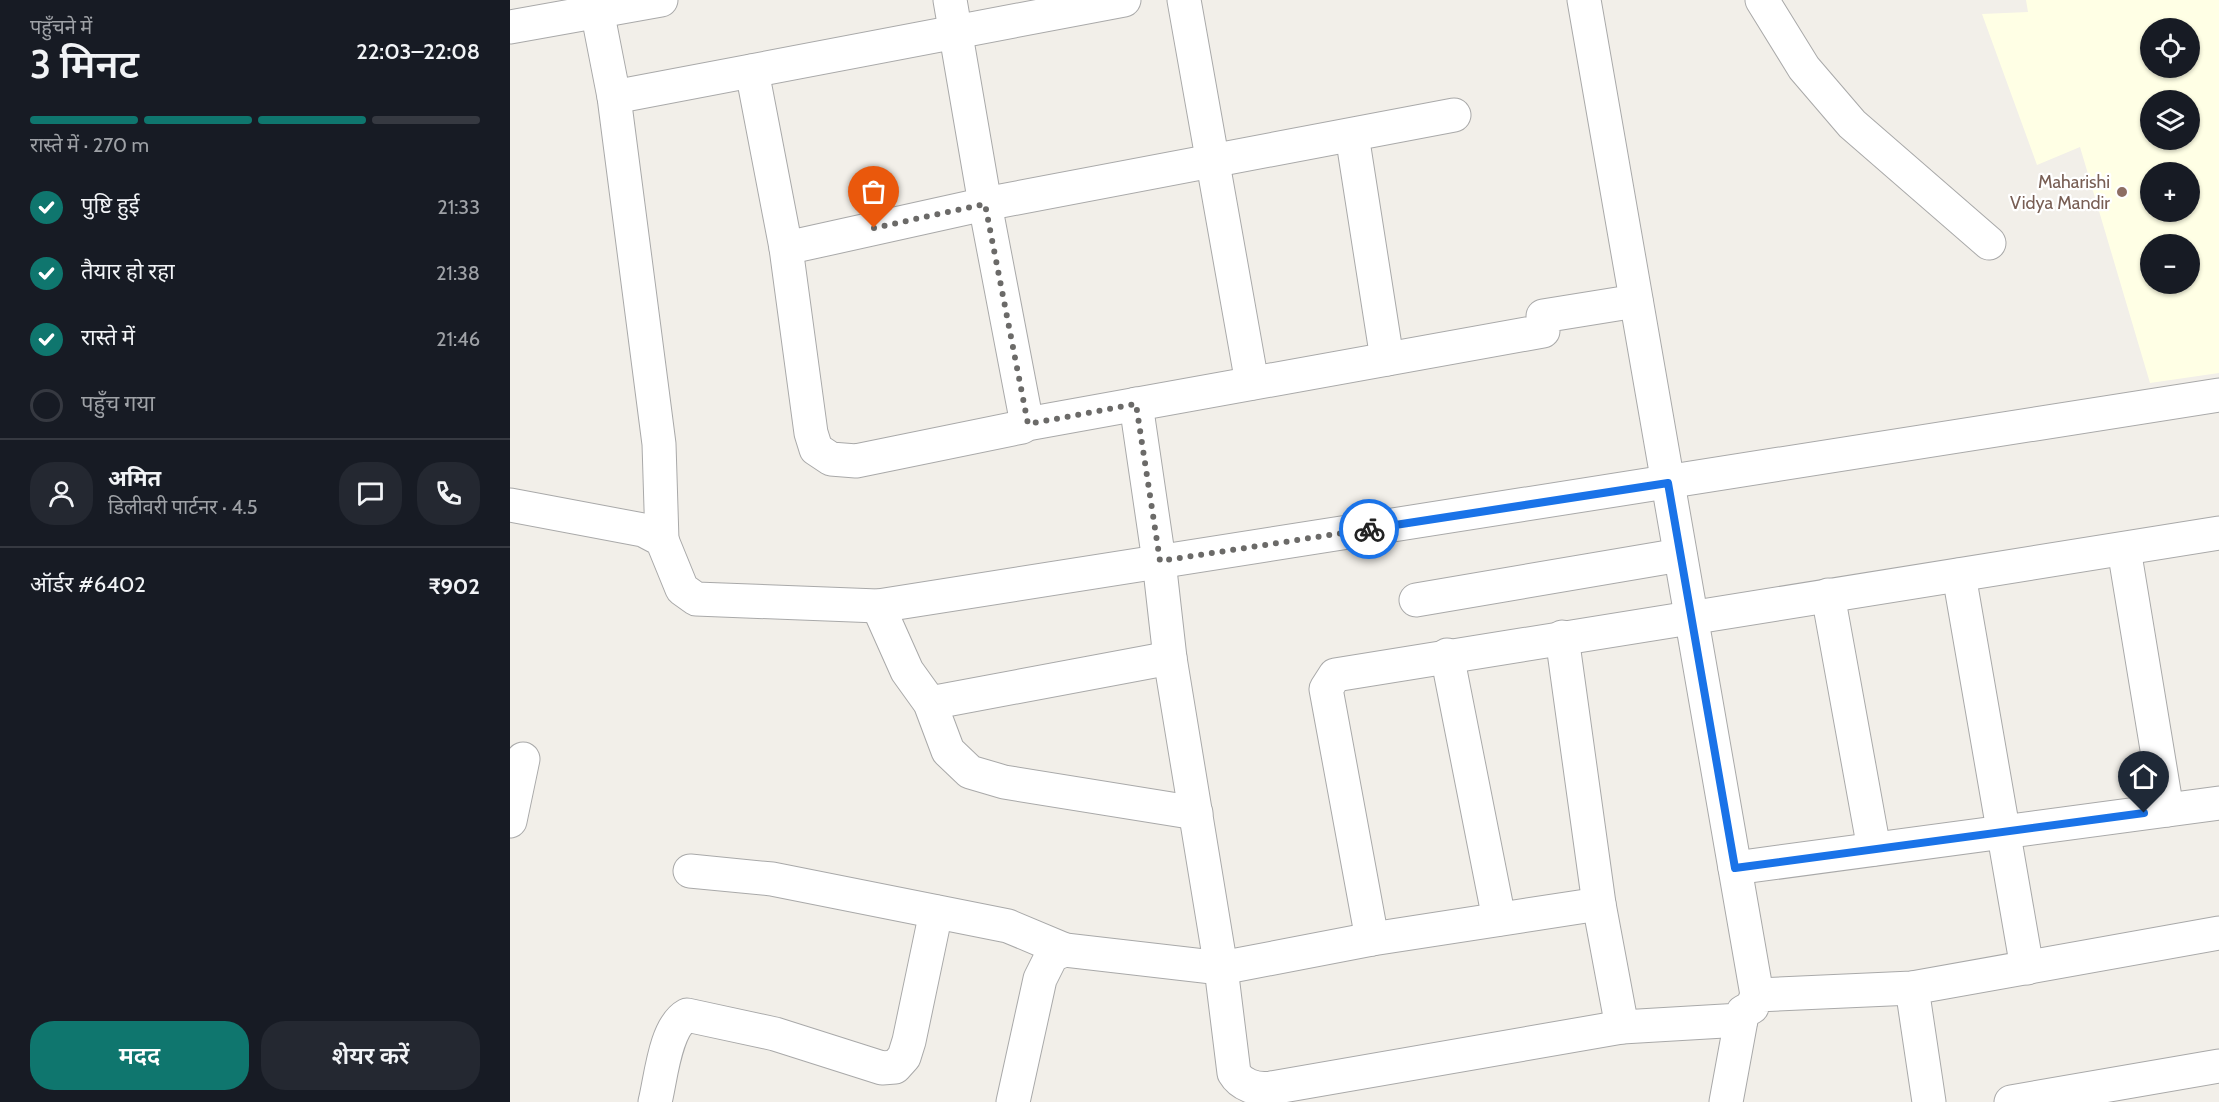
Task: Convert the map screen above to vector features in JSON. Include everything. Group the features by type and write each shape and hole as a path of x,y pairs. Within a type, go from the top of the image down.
{"street":[{"path":"510,27 596,6 661,0"},
{"path":"950,0 985,204 1028,424"},
{"path":"614,97 1124,0"},
{"path":"1184,0 1252,383"},
{"path":"1584,0 1735,868 1749,1008 1726,1102"},
{"path":"1762,0 1804,68 1852,124 1989,243"},
{"path":"596,6 614,97 659,444 662,540 682,589 696,599 878,606 2219,395"},
{"path":"752,71 786,248 816,449 831,459 856,461 1028,424 1543,331 1543,316 1636,301"},
{"path":"786,248 985,204 1454,115"},
{"path":"1352,135 1387,359"},
{"path":"1136,404 1160,561 1170,658 1221,968 1233,1073 1238,1080 1262,1089 1622,1027 1749,1008 1912,988 2219,933"},
{"path":"510,505 643,530 662,540"},
{"path":"1372,939 1326,689 1335,675 1448,655 2219,533"},
{"path":"2124,549 2167,810"},
{"path":"1416,600 1680,555"},
{"path":"1959,574 2027,968"},
{"path":"1828,595 1874,849"},
{"path":"878,606 907,671 930,703 948,752 970,772 1004,782 1196,813"},
{"path":"1562,637 1599,904 1622,1027"},
{"path":"1448,655 1498,919"},
{"path":"930,703 1170,658"},
{"path":"510,821 523,759"},
{"path":"1735,868 2219,803"},
{"path":"690,871 772,879 1008,926 1065,950 1221,968 1372,939 1599,904"},
{"path":"656,1102 670,1038 680,1019 687,1015 775,1034 882,1068 895,1066 904,1057 909,1041 936,912"},
{"path":"1013,1102 1040,979 1052,955 1065,950"},
{"path":"1912,988 1929,1102"},
{"path":"2011,1102 2156,1090 2219,1066"}],"shaded area":[{"name":"Maharishi Vidya Mandir","path":"2026,0 2219,0 2219,373 2150,383 2080,147 2037,165 1982,14 2028,12"}],"way so far":[{"path":"874,228 985,204 1028,424 1136,404 1160,561 1369,529"}],"place":[{"name":"Maharishi Vidya Mandir","path":"2122,192"}],"route":[{"path":"1369,529 1668,483 1735,868 2144,813"}]}
